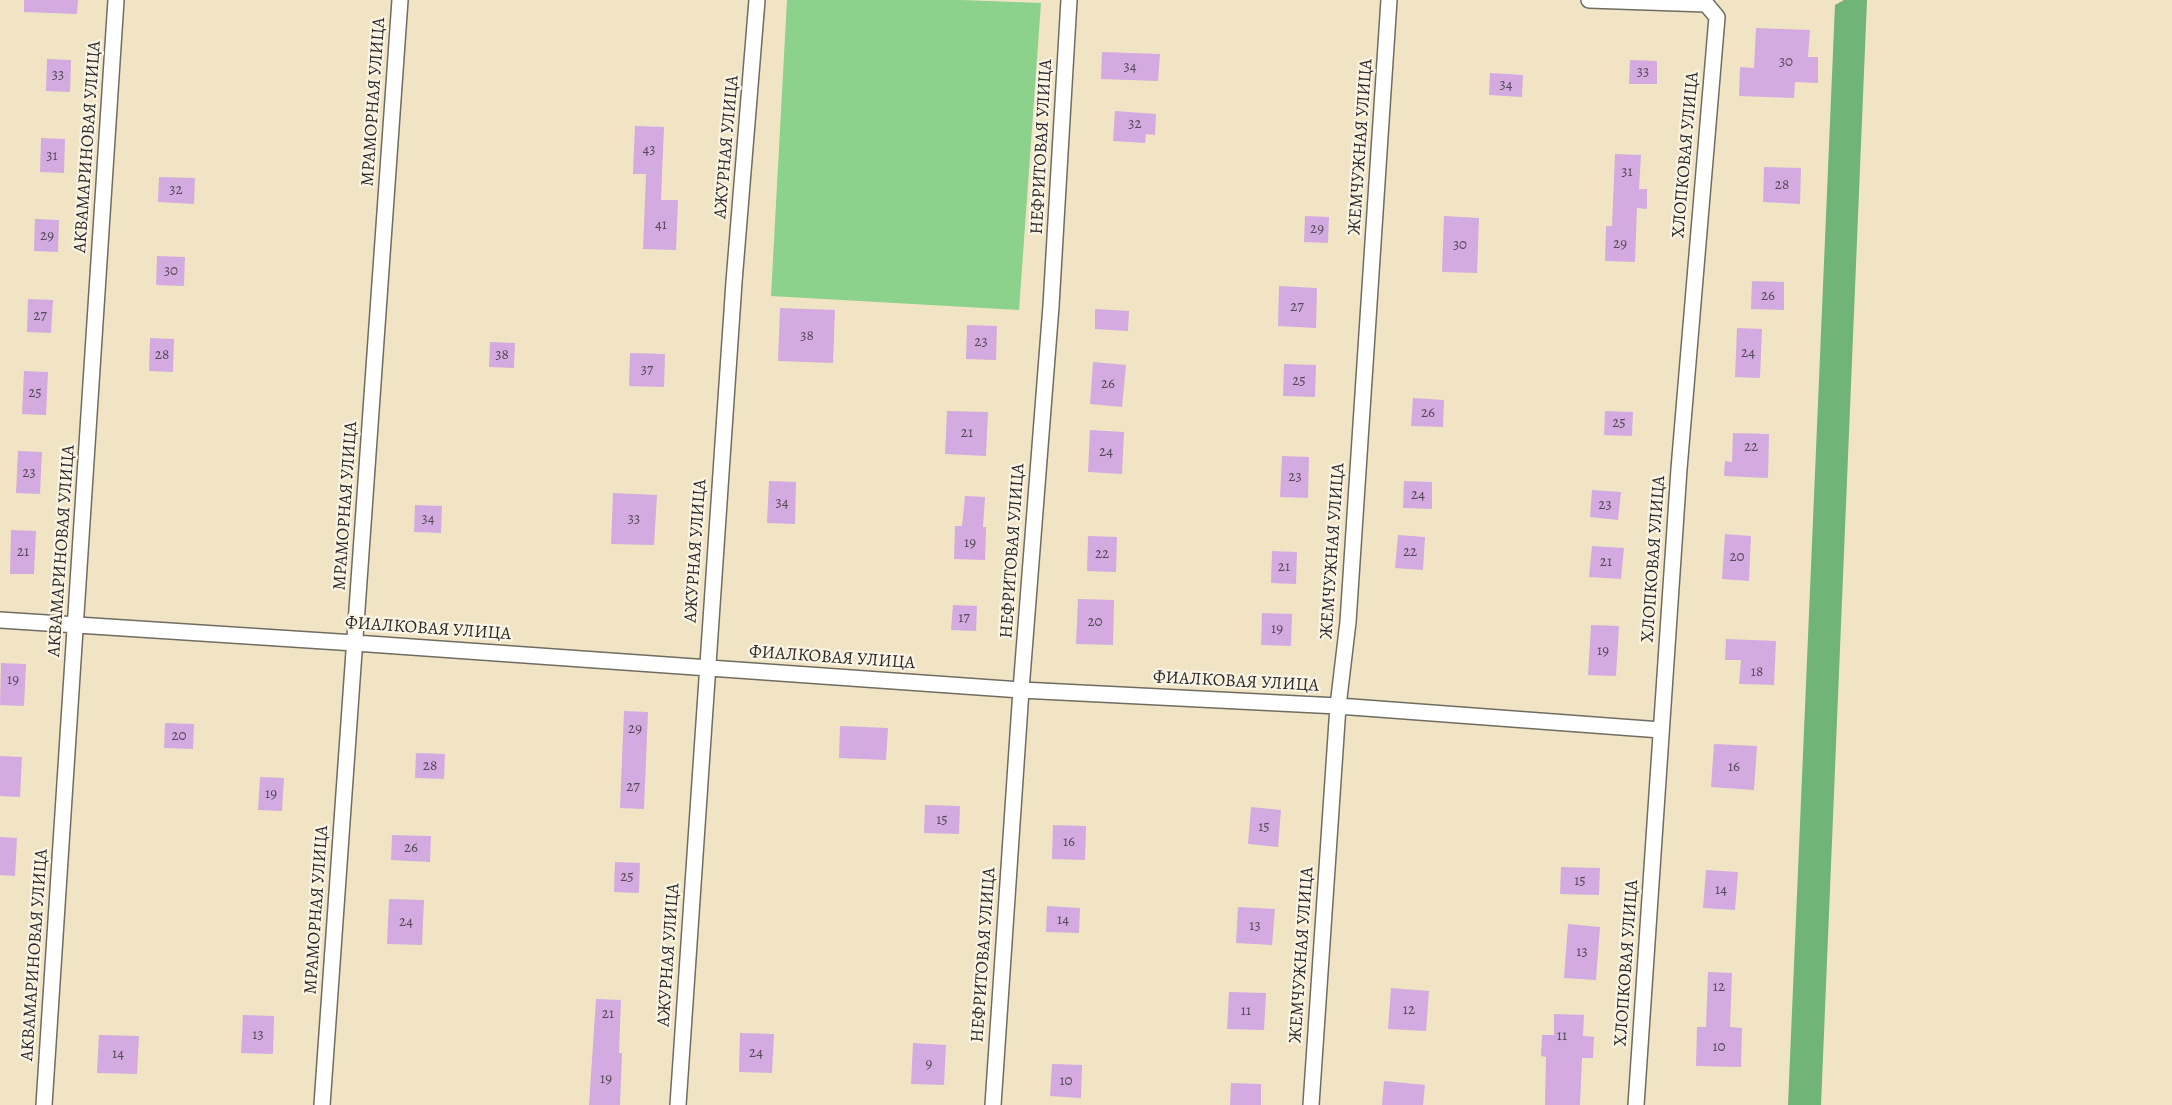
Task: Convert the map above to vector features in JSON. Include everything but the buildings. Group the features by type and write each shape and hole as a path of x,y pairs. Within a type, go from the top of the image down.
{"street":[{"name":"АКВАМАРИНОВАЯ УЛИЦА","path":"44,1105 116,0"},
{"name":"МРАМОРНАЯ УЛИЦА","path":"322,1105 400,0"},
{"name":"АЖУРНАЯ УЛИЦА","path":"678,1105 734,292 758,0"},
{"name":"НЕФРИТОВАЯ УЛИЦА","path":"993,1105 1021,690 1051,306 1069,0"},
{"name":"ЖЕМЧУЖНАЯ УЛИЦА","path":"1310,1105 1338,706 1348,622 1388,0"},
{"name":"ХЛОПКОВАЯ УЛИЦА","path":"1589,0 1706,4 1717,16 1680,459 1636,1105"},
{"name":"ФИАЛКОВАЯ УЛИЦА","path":"0,620 1021,690 1338,706 1661,730"}],"green space":[{"path":"787,0 961,0 1041,3 1019,310 771,296"},
{"path":"1844,0 1867,0 1821,1105 1788,1105 1835,5"}]}
